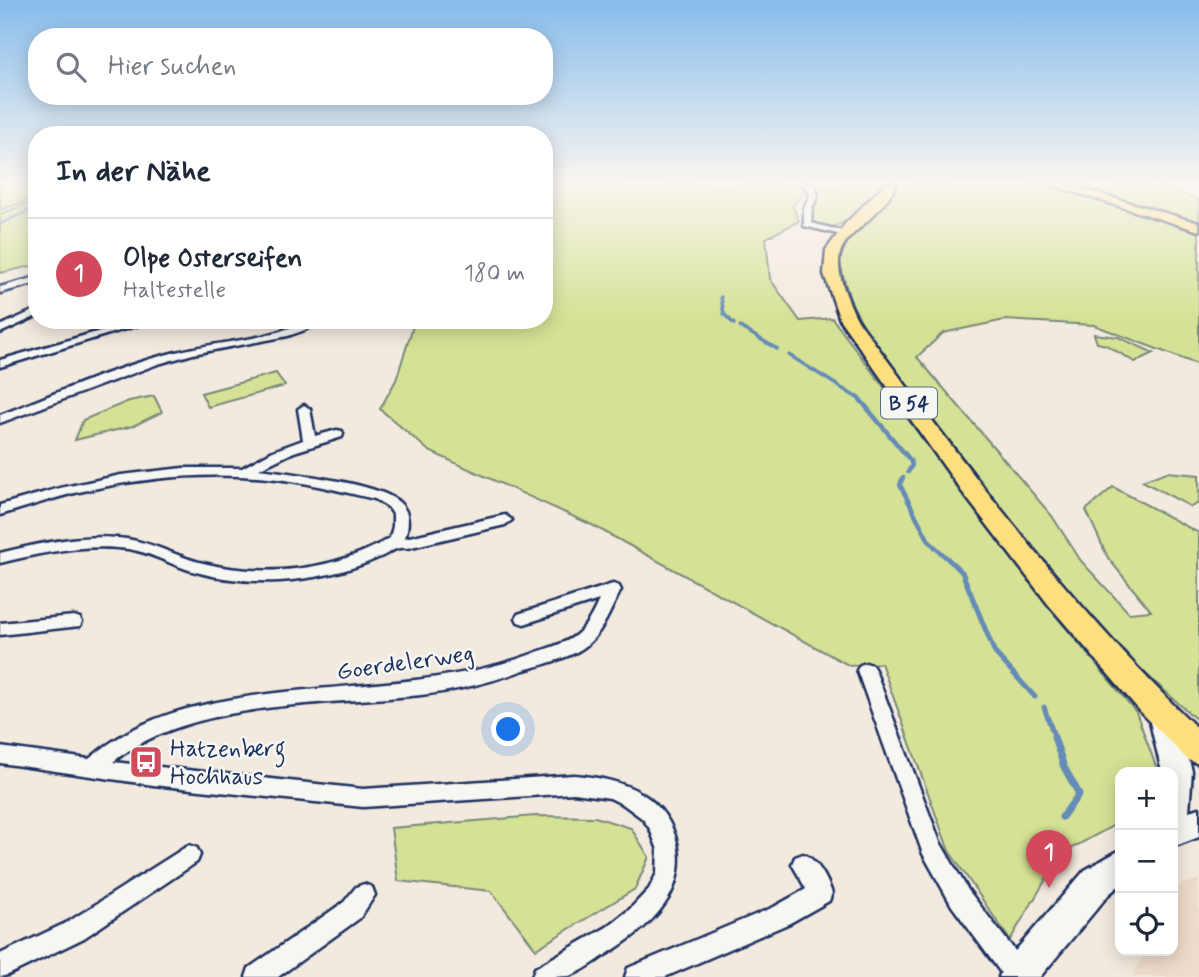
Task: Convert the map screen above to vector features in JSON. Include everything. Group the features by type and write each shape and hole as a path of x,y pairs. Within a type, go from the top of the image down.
{"main road":[{"name":"B 54","path":"849,230 830,259 830,272 831,283 849,320 1071,614 1161,714 1199,750"}],"street":[{"path":"828,230 844,234"},
{"path":"0,290 28,282"},
{"path":"0,330 28,316"},
{"path":"0,364 119,329"},
{"path":"0,419 130,369 192,351 298,329"},
{"path":"304,409 310,441"},
{"path":"246,471 265,459 310,441 337,434"},
{"path":"0,510 62,490 107,480 197,471 246,471 379,495 392,501 402,513 403,525 396,541 377,556 348,566 277,574 239,575 204,569 126,544 84,543 0,558"},
{"path":"396,541 407,543 505,520"},
{"name":"Goerdelerweg","path":"93,766 117,744 151,728 213,710 425,687 498,674 578,643 589,632 613,590 524,618"},
{"path":"0,629 74,622"},
{"path":"866,670 931,847 960,898 1017,976 1097,882 1115,869"},
{"path":"1161,714 1176,767"},
{"path":"0,755 363,798 575,784 601,785 625,793 651,813 667,837 670,862 662,890 640,915 607,941 544,977"},
{"path":"1178,830 1199,822"},
{"path":"0,967 76,930 189,855"},
{"path":"637,977 782,915 821,893 803,864"},
{"path":"258,977 352,910 364,895"}],"shaded area":[{"path":"1199,879 1199,977 1132,977 1143,956 1178,956 1180,885"}],"green space":[{"path":"0,230 28,230 28,267 0,273"},
{"path":"553,230 782,230 766,238 770,279 800,321 832,318 1051,610 1136,712 1156,767 1115,767 1115,825 1061,854 1010,940 949,851 881,663 850,666 592,525 429,451 380,409 396,380 412,329 553,329"},
{"path":"853,230 1199,230 1199,365 1094,325 1005,320 943,333 917,357 1052,516 1081,561 1129,613 1151,611 1108,558 1086,510 1113,487 1199,533 1199,722 1090,623 950,447 872,342 850,300 839,260"},
{"path":"1094,334 1118,337 1154,353 1135,362 1106,345 1097,343"},
{"path":"276,373 285,386 208,407 201,393"},
{"path":"154,396 162,412 133,426 75,440 83,420 129,401"},
{"path":"1167,472 1199,475 1199,503 1191,507 1142,481"},
{"path":"535,816 595,817 631,828 649,857 635,889 536,949 491,891 398,881 391,828"}],"waterway":[{"path":"721,297 724,314 734,324"},
{"path":"740,327 777,349"},
{"path":"789,355 859,399"},
{"path":"858,397 910,460 912,465 908,472"},
{"path":"903,477 900,485 929,541 936,548"},
{"path":"936,548 962,572 995,653 1035,697"},
{"path":"1044,707 1055,739"},
{"path":"1054,737 1064,767 1079,794 1062,817"}],"place":[{"name":"Hatzenberg Hochhaus","path":"146,762"},
{"name":"Olpe Osterseifen","path":"1049,888"}]}
